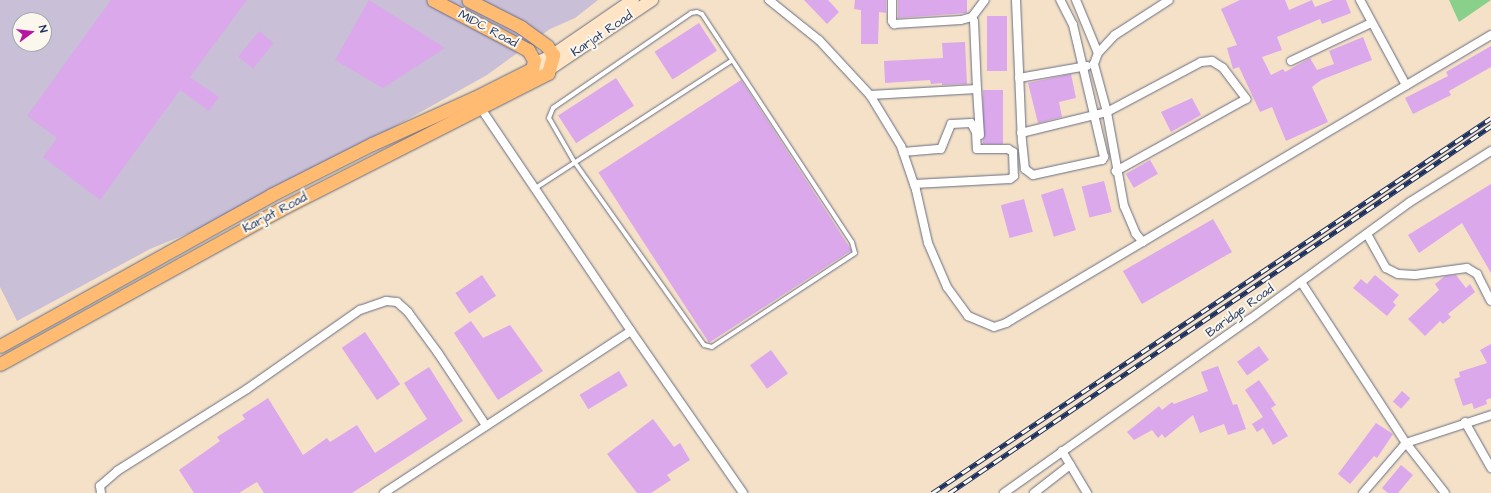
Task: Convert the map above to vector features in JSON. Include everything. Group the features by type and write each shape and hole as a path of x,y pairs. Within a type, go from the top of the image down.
{"main road":[{"name":"MIDC Road","path":"433,0 528,50 533,57 533,66"},
{"name":"MIDC Road","path":"468,0 521,27 547,46 552,62"},
{"name":"Karjat Road","path":"0,364 279,210 544,77 552,62 633,0"},
{"name":"Karjat Road","path":"0,346 271,195 372,144 474,98 533,66 552,62 652,0"}],"street":[{"path":"769,0 819,40 870,94 903,152 914,184 928,244 947,287 968,316 994,327 1006,323 1491,35"},
{"path":"892,0 892,21 894,24 917,24 972,17 985,0"},
{"path":"1016,0 1021,133 1025,169 1033,175 1102,160 1104,157 1073,25 1060,0"},
{"path":"1076,0 1098,53"},
{"path":"1143,242 1128,218 1116,171 1106,112 1094,64 1098,53 1115,35 1169,0"},
{"path":"1360,0 1371,23 1406,85"},
{"path":"974,20 981,149"},
{"path":"1291,61 1371,23"},
{"path":"1021,133 1106,112 1201,62 1212,61 1223,68 1246,99 1116,171"},
{"path":"1019,78 1094,64"},
{"path":"870,94 977,89"},
{"path":"474,98 534,190 743,493"},
{"path":"903,152 941,149 951,124 971,123 976,132 977,149 1010,150 1014,178 914,184"},
{"name":"Baridge Road","path":"1004,493 1301,282 1410,202 1491,151"},
{"path":"1367,234 1386,268 1398,274 1415,275 1467,268 1477,274 1491,301"},
{"path":"1301,282 1406,443 1445,493"},
{"path":"101,493 100,486 117,471 247,389 360,310 386,301 397,302 408,312 438,353 485,424"},
{"path":"384,493 485,424 631,331"},
{"path":"1364,493 1406,443 1491,414"},
{"path":"1465,422 1491,468"},
{"path":"1062,451 1086,493"},
{"path":"1034,493 1070,465"},
{"path":"1079,493 1080,481"}],"lane":[{"path":"691,13 702,14 731,61 852,242 855,253 712,348 704,345 575,163 549,118 549,113 691,13"},
{"path":"534,190 731,61"}],"shaded area":[{"path":"0,0 598,0 575,18 550,29 487,75 385,132 216,222 150,249 17,321 0,287"}],"green space":[{"path":"1449,0 1491,0 1459,22"}],"building":[{"path":"111,0 247,0 190,77 219,97 209,111 180,90 100,200 43,157 57,138 27,116"},
{"path":"369,0 445,48 383,88 335,60"},
{"path":"804,0 828,0 839,12 827,24"},
{"path":"855,0 886,0 886,13 879,12 878,44 861,44 861,10 854,9"},
{"path":"898,0 967,0 967,13 898,18"},
{"path":"1240,0 1285,0 1289,10 1312,0 1315,7 1333,0 1346,0 1351,13 1322,24 1320,19 1277,37 1282,50 1262,57 1271,75 1283,69 1285,72 1310,58 1317,70 1334,64 1329,51 1363,37 1372,60 1321,80 1312,87 1328,122 1286,141 1272,107 1260,112 1239,67 1233,69 1227,48 1237,45 1221,9"},
{"path":"987,16 1007,16 1007,71 987,71"},
{"path":"699,23 717,51 673,80 655,52"},
{"path":"259,31 274,43 253,69 238,57"},
{"path":"965,42 967,84 931,84 930,80 885,83 884,61 943,58 942,43"},
{"path":"1491,46 1491,67 1449,91 1451,95 1413,114 1405,98 1448,76 1446,72"},
{"path":"1071,74 1076,98 1059,102 1062,117 1038,123 1028,83"},
{"path":"616,78 634,106 576,143 558,116"},
{"path":"741,80 852,250 709,343 598,173"},
{"path":"983,90 1003,90 1003,144 983,144"},
{"path":"1192,98 1201,115 1171,132 1161,112"},
{"path":"1150,160 1158,174 1134,188 1126,174"},
{"path":"1104,181 1112,212 1089,218 1082,187"},
{"path":"1491,184 1491,273 1462,223 1419,253 1408,235"},
{"path":"1063,188 1076,230 1054,237 1041,195"},
{"path":"1024,199 1033,232 1010,238 1001,205"},
{"path":"1213,219 1232,252 1142,304 1123,271"},
{"path":"482,275 496,296 469,314 455,293"},
{"path":"1375,275 1399,295 1393,302 1396,305 1387,316 1353,288 1361,279 1367,284"},
{"path":"1456,275 1466,288 1470,284 1475,292 1448,314 1451,317 1443,324 1440,321 1425,336 1408,319 1439,290 1435,284 1445,276"},
{"path":"471,321 483,338 510,325 543,371 498,400 454,333"},
{"path":"365,332 400,384 377,400 342,348"},
{"path":"1491,344 1491,398 1486,400 1487,404 1474,409 1472,403 1463,406 1454,379 1460,377 1459,372 1487,363 1480,350"},
{"path":"1259,346 1269,360 1247,376 1237,362"},
{"path":"771,350 788,373 767,389 750,365"},
{"path":"1218,366 1233,405 1237,404 1246,429 1228,435 1224,424 1200,433 1193,415 1165,438 1162,434 1158,438 1152,430 1134,440 1127,432 1159,406 1162,410 1172,402 1174,404 1208,391 1201,372"},
{"path":"429,367 463,421 352,493 264,493 257,482 239,493 194,493 179,470 220,441 217,437 245,419 242,415 268,398 303,455 327,438 330,442 357,425 375,453 427,419 404,383"},
{"path":"619,371 628,386 588,409 580,395"},
{"path":"1259,380 1276,405 1271,408 1288,436 1273,445 1263,428 1257,432 1252,424 1263,417 1245,390"},
{"path":"1402,391 1410,398 1401,409 1393,402"},
{"path":"653,419 674,447 680,443 690,460 667,475 671,480 651,493 637,493 607,454"},
{"path":"1376,423 1393,434 1377,458 1374,456 1350,484 1338,474"},
{"path":"1401,465 1413,475 1398,493 1388,493 1382,488"}],"railway":[{"path":"932,493 1491,118"},
{"path":"949,493 1491,126"}]}
